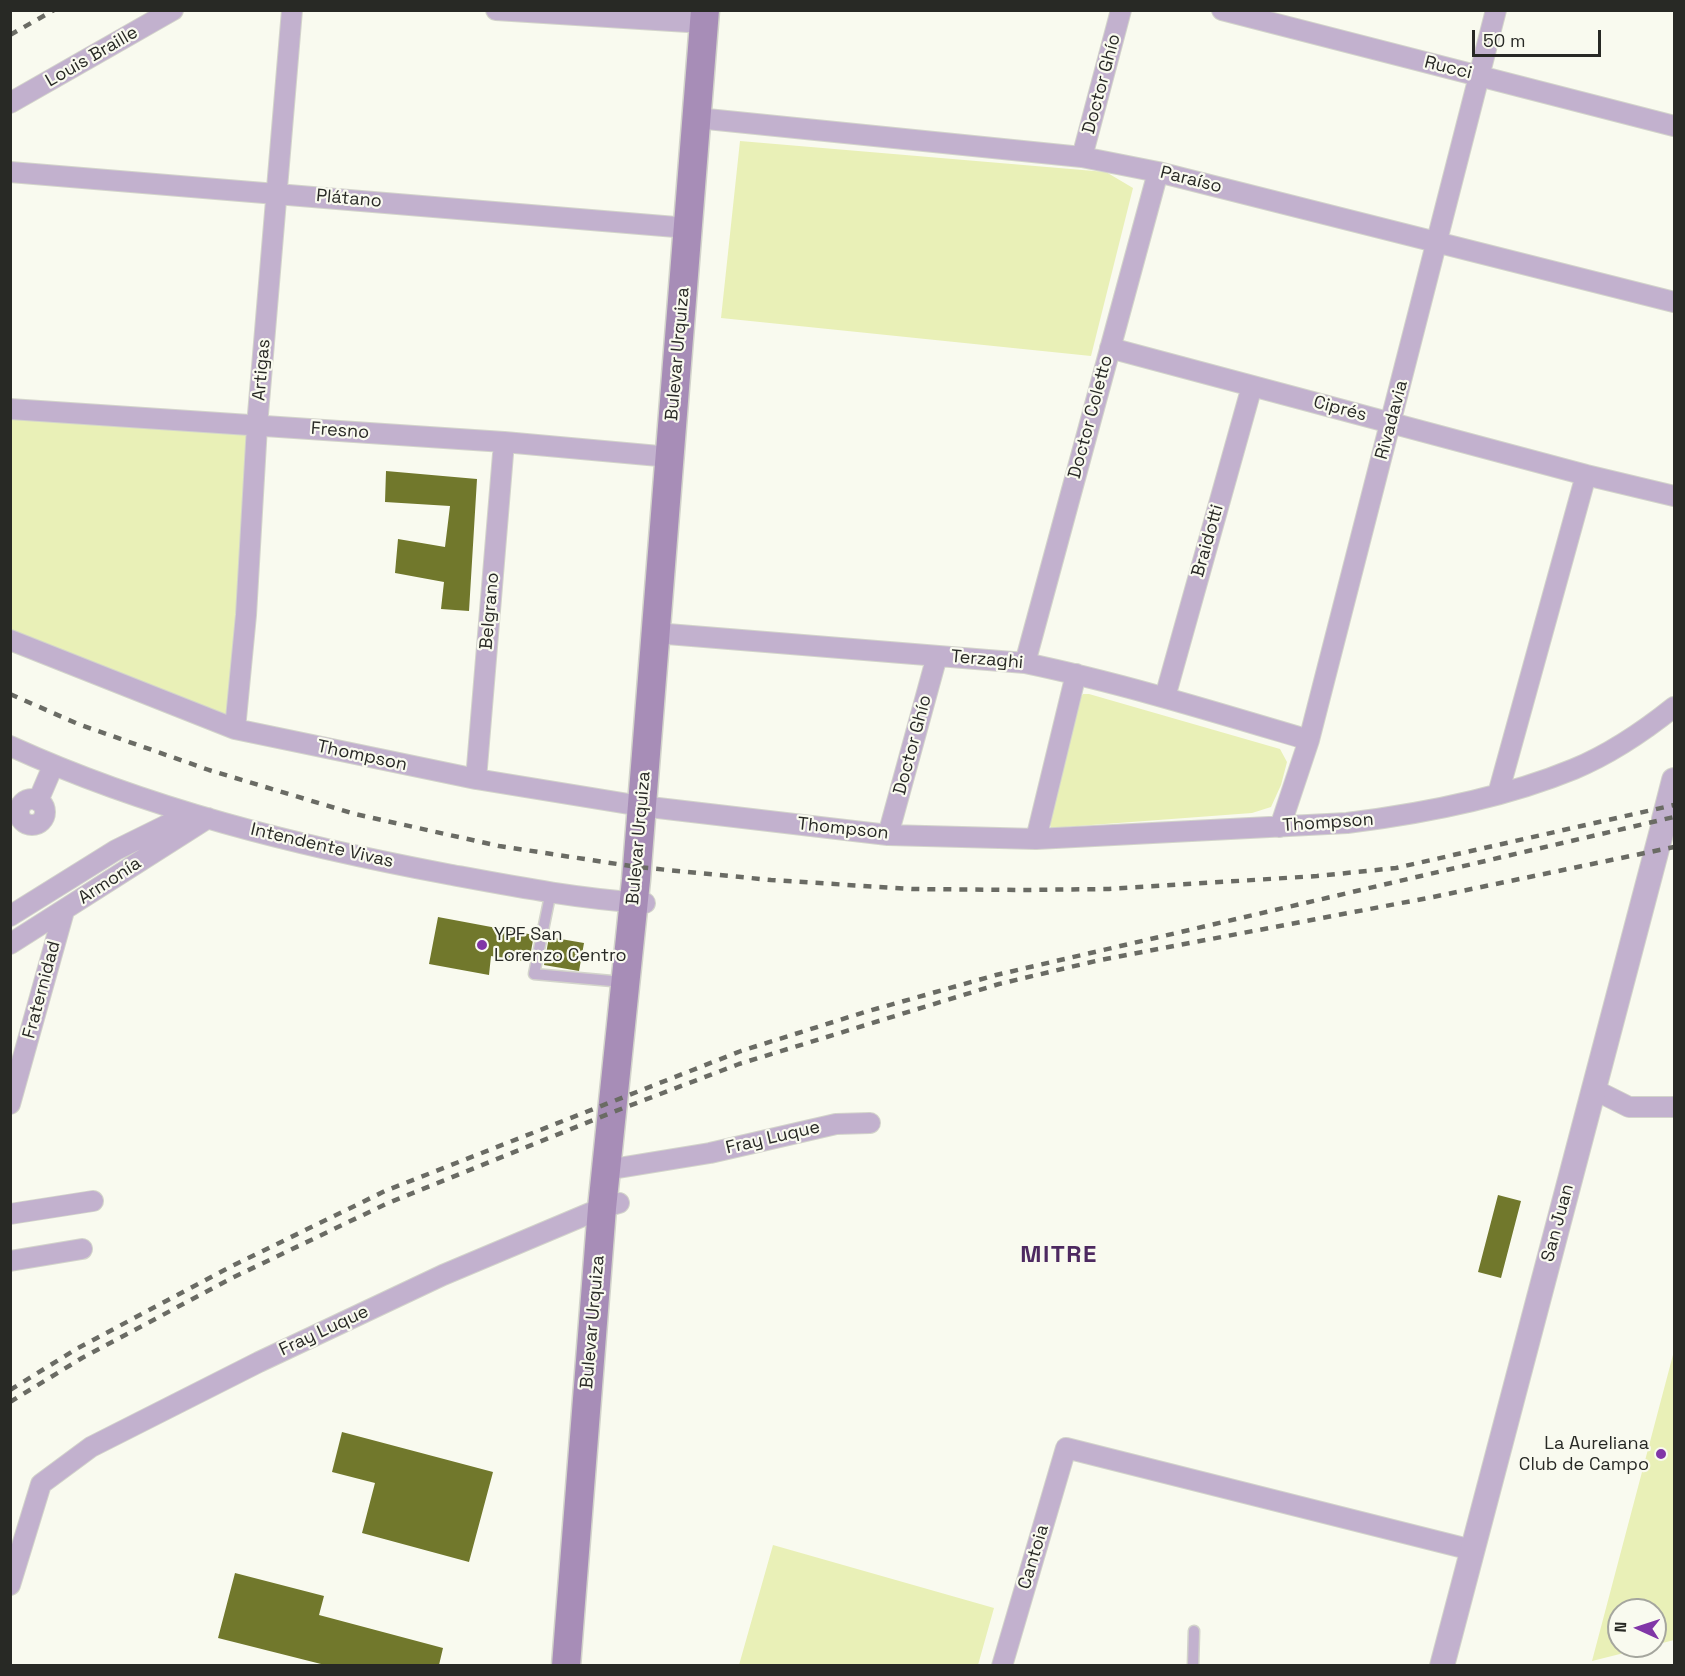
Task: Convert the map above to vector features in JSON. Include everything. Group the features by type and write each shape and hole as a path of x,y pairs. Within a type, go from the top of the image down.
{"main road":[{"name":"Bulevar Urquiza","path":"614,1168 627,1126 639,903 709,15"},
{"name":"Bulevar Urquiza","path":"661,634 670,458 688,228 702,119"},
{"name":"Bulevar Urquiza","path":"581,1665 626,982 639,903"},
{"name":"Bulevar Urquiza","path":"566,1665 611,1206"}],"street":[{"name":"Louis Braille","path":"10,103 173,10"},
{"name":"Artigas","path":"235,729 246,615 257,426 292,10"},
{"path":"496,10 709,15"},
{"name":"Doctor Ghío","path":"1082,157 1121,10"},
{"name":"Rucci","path":"1222,10 1674,126"},
{"name":"Rivadavia","path":"1280,827 1309,740 1496,10"},
{"name":"Paraíso","path":"702,119 1082,157 1158,172 1674,302"},
{"name":"Plátano","path":"10,172 688,228"},
{"name":"Doctor Coletto","path":"1025,663 1158,172"},
{"name":"Ciprés","path":"1110,348 1586,475 1674,496"},
{"name":"Braidotti","path":"1165,697 1252,386"},
{"name":"Fresno","path":"10,409 504,442 670,458"},
{"name":"Belgrano","path":"476,779 504,442"},
{"path":"1498,794 1586,475"},
{"name":"Terzaghi","path":"661,634 1025,663 1165,697 1309,740"},
{"name":"Thompson","path":"10,640 235,729 476,779 647,806 888,835 1036,839 1347,823 1392,817 1498,794 1574,769 1642,732 1674,707"},
{"name":"Doctor Ghío","path":"888,835 937,656"},
{"path":"1036,839 1076,674"},
{"name":"Intendente Vivas","path":"10,746 53,766 199,816 359,857 501,884 639,903"},
{"path":"38,801 53,766"},
{"name":"San Juan","path":"1442,1665 1674,780"},
{"name":"Armonía","path":"14,937 64,911 199,816"},
{"name":"Armonía","path":"10,916 116,850 199,816"},
{"name":"Fraternidad","path":"10,1104 64,911"},
{"path":"1593,1089 1629,1107 1674,1107"},
{"name":"Fray Luque","path":"614,1168 710,1153 836,1124 870,1123"},
{"path":"10,1214 93,1201"},
{"name":"Fray Luque","path":"10,1585 41,1484 91,1447 259,1362 443,1275 611,1206"},
{"path":"10,1261 82,1249"},
{"name":"Cantoia","path":"1002,1665 1066,1448 1472,1550"}],"lane":[{"path":"551,891 534,974 626,982"},
{"path":"1193,1665 1194,1631"}],"green space":[{"path":"740,141 1106,172 1133,188 1091,356 721,318"},
{"path":"10,409 257,426 235,729 11,640"},
{"path":"1083,694 1280,749 1287,762 1281,785 1271,807 1252,813 1051,828 1049,818 1077,703"},
{"name":"La Aureliana Club de Campo","path":"1674,1351 1674,1640 1667,1642 1667,1598 1609,1598"},
{"path":"773,1545 994,1608 978,1665 739,1665"},
{"name":"La Aureliana Club de Campo","path":"1607,1604 1607,1657 1592,1661"}],"building":[{"path":"386,471 477,479 469,611 441,609 444,582 395,573 398,539 445,547 450,506 385,502"},
{"path":"438,917 534,935 529,962 491,956 489,975 429,964"},
{"path":"549,937 584,943 579,971 544,965"},
{"path":"1498,1195 1521,1201 1501,1278 1478,1272"},
{"path":"342,1432 493,1472 469,1562 362,1533 375,1483 332,1472"},
{"path":"235,1573 324,1596 319,1615 443,1648 439,1665 325,1665 218,1638"}],"railway":[{"path":"10,35 54,10"},
{"path":"10,694 78,724 209,770 355,814 499,846 637,867 771,880 912,889 1022,890 1109,889 1317,876 1396,868 1674,805"},
{"path":"10,1390 78,1348 228,1268 385,1191 741,1051 865,1012 996,975 1674,817"},
{"path":"10,1402 82,1358 232,1278 388,1203 739,1064 999,984 1100,960 1433,897 1674,847"}],"place":[{"name":"YPF San Lorenzo Centro","path":"482,945"},
{"name":"La Aureliana Club de Campo","path":"1661,1454"}],"district":[{"name":"MITRE","path":"1059,1255"}]}
